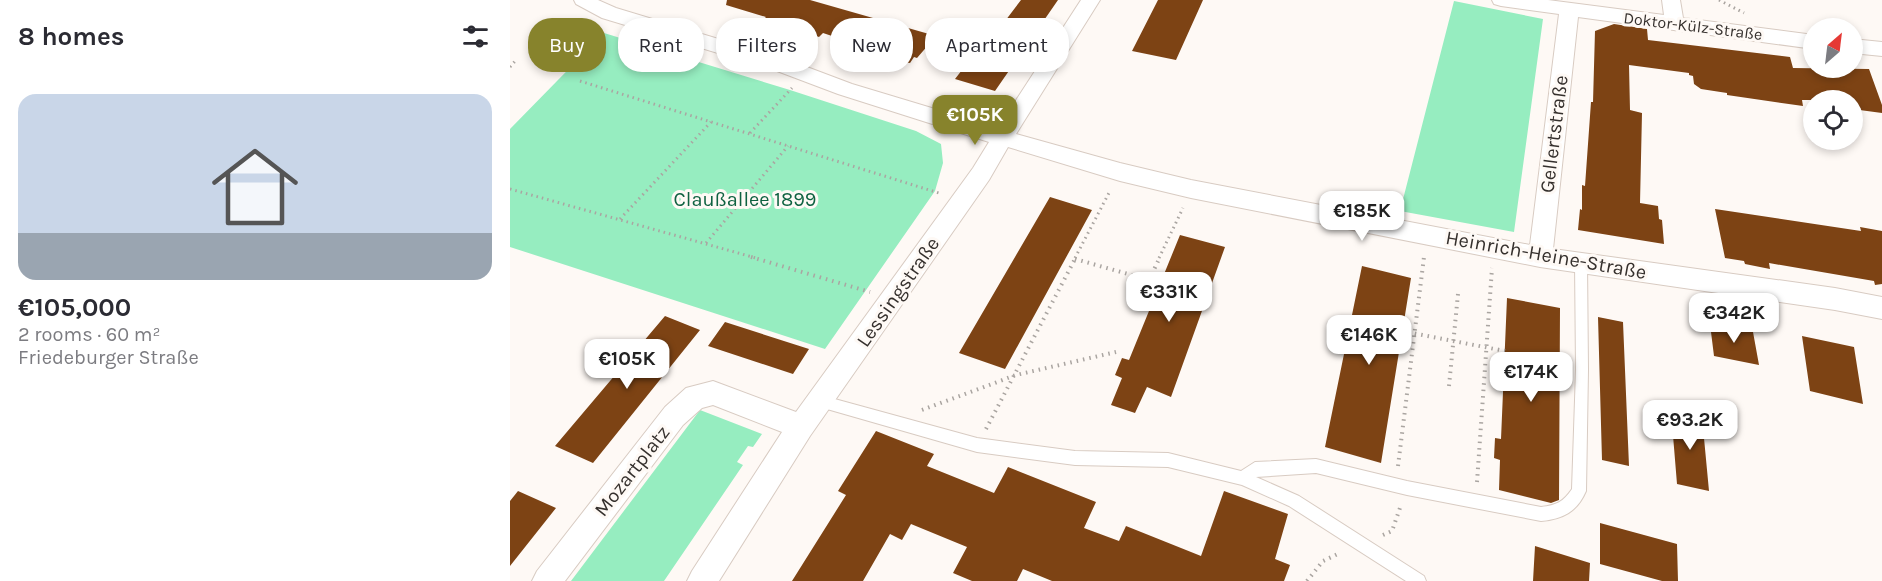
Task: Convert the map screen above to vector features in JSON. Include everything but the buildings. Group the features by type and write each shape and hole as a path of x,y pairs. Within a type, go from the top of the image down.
{"street":[{"name":"Heinrich-Heine-Straße","path":"583,0 609,13 913,111 1120,172 1191,189 1540,257 1835,298 1882,308"},
{"name":"Lessingstraße","path":"702,581 801,427 963,200 1091,0"},
{"name":"Doktor-Külz-Straße","path":"1501,0 1803,41"},
{"path":"1671,0 1674,23"},
{"name":"Gellertstraße","path":"1540,257 1569,10"},
{"path":"1863,47 1882,49"},
{"name":"Mozartplatz","path":"547,581 674,416 695,397 713,393 801,427"}],"lane":[{"path":"1243,478 1255,470 1316,466 1396,483 1407,488 1541,514 1562,512 1571,505 1579,491 1582,370 1581,262"},
{"path":"820,401 977,445 1075,458 1168,460 1243,478 1294,501 1419,581"}],"path":[{"path":"510,66 517,59"},
{"path":"750,134 804,74"},
{"path":"580,81 963,200"},
{"path":"620,219 711,122"},
{"path":"706,243 788,146"},
{"path":"977,445 1016,375 1120,172"},
{"path":"510,189 706,243 893,300"},
{"path":"1149,280 1191,189"},
{"path":"1396,483 1426,234"},
{"path":"1475,500 1493,248"},
{"path":"1075,259 1160,283"},
{"path":"1449,386 1458,294"},
{"path":"1402,331 1505,351"},
{"path":"893,421 1016,375 1116,352"}],"green space":[{"path":"1454,1 1543,19 1514,232 1400,211"},
{"name":"Claußallee 1899","path":"606,34 618,37 618,72 704,72 704,64 716,67 716,72 731,72 916,131 941,144 943,163 935,191 825,349 510,247 510,129 566,72 606,72"},
{"path":"700,410 762,434 753,447 748,446 737,462 743,465 664,581 571,581"}]}
